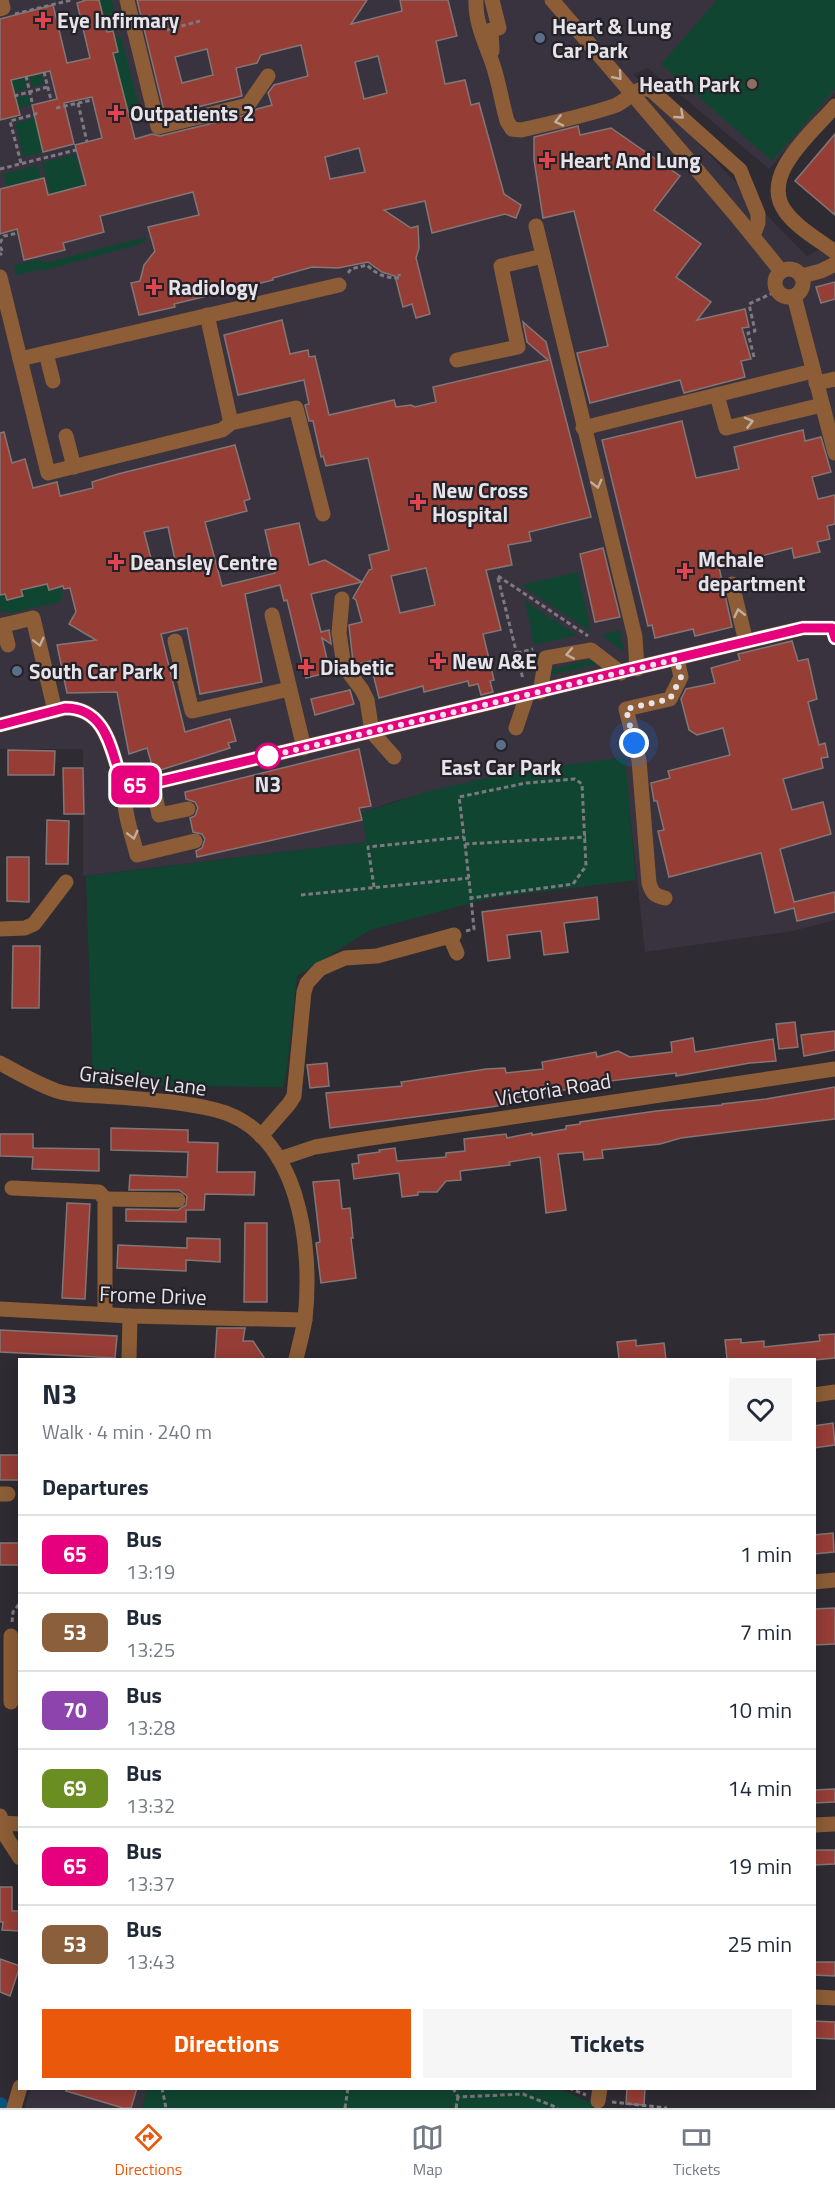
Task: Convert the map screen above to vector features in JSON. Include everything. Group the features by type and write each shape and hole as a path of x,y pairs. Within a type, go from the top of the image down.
{"street":[{"path":"1,0 5,12"},
{"path":"127,0 158,127 248,105 268,75"},
{"path":"476,0 482,37 493,66 507,121 512,129 521,130 581,116 616,105 638,89 651,90 740,170 758,214 758,223 753,236"},
{"path":"492,0 499,28 491,30 490,34 493,66"},
{"path":"552,0 781,271"},
{"path":"835,106 786,162 779,176 777,189 779,200 793,220 835,252"},
{"path":"536,226 635,638 637,669"},
{"path":"457,360 518,347 501,266 543,256"},
{"path":"802,276 835,264"},
{"path":"795,270 802,276 803,286 794,296 785,297 777,291 775,278 781,271 795,270"},
{"path":"0,277 48,473 222,430 231,423 296,408 323,514"},
{"path":"20,359 339,285"},
{"path":"794,296 834,447"},
{"path":"207,315 231,423"},
{"path":"46,353 53,381"},
{"path":"583,428 717,395 815,377 835,379"},
{"path":"717,395 726,428 822,405"},
{"path":"66,436 74,467"},
{"path":"732,584 746,642"},
{"path":"342,599 339,616 344,666 367,700 372,732 394,757"},
{"path":"272,615 304,748"},
{"path":"8,645 2,626 33,618 56,711"},
{"path":"195,841 137,855 126,806 126,796 131,790 147,785 803,628 834,629"},
{"path":"175,641 192,711 290,689"},
{"path":"516,728 533,693 546,658 591,650 621,673"},
{"path":"665,898 652,892 649,883 639,760 626,709 670,699 681,677 677,659"},
{"path":"0,725 75,708 96,719 103,726 119,773 132,785 147,785"},
{"path":"147,785 159,815 188,810"},
{"path":"0,929 25,928 34,924 66,882"},
{"path":"261,1136 290,1104 294,1096 304,992 307,983 320,969 345,958 377,956 452,936 457,953"},
{"name":"Graiseley Lane","path":"0,1063 59,1092 190,1104 219,1111 247,1125 261,1136 279,1159 292,1183 301,1218 307,1280 305,1320 296,1358"},
{"name":"Victoria Road","path":"279,1159 315,1147 345,1142 835,1069"},
{"path":"12,1188 99,1192 105,1199 105,1314"},
{"path":"105,1199 178,1200"},
{"name":"Frome Drive","path":"0,1309 130,1316 305,1320"},
{"path":"129,1358 130,1316"},
{"path":"816,1395 835,1392"},
{"path":"816,1582 835,1580"},
{"path":"10,1702 11,1635"},
{"path":"1,1819 18,1823"},
{"path":"1,1819 7,1838 18,1855"},
{"path":"816,1825 835,1824"},
{"path":"816,1997 835,1998"}],"path":[{"path":"5,12 71,0"},
{"path":"167,30 200,21"},
{"path":"44,72 51,100"},
{"path":"26,76 32,102"},
{"path":"14,96 48,87"},
{"path":"56,108 92,100"},
{"path":"78,103 87,142"},
{"path":"21,164 10,121 36,114 36,111"},
{"path":"0,169 76,150"},
{"path":"0,255 3,252 0,245 4,236 18,233"},
{"path":"339,285 351,269 367,265 387,278 400,278 399,274"},
{"path":"754,357 748,333 755,331 749,304 777,291"},
{"path":"533,693 498,576 591,638"},
{"path":"452,936 474,929 459,797 526,783 575,779 582,784 586,866 573,884 471,897"},
{"path":"374,887 368,848 464,837"},
{"path":"465,844 586,837"},
{"path":"301,895 469,878"},
{"path":"11,1635 13,1612 18,1606"},
{"path":"162,2090 166,2108"},
{"path":"345,2108 348,2090"},
{"path":"454,2090 458,2097 456,2108"},
{"path":"579,2090 667,2108"},
{"path":"458,2097 522,2094 558,2108"}],"shaded area":[{"name":"New Cross Hospital","path":"0,0 835,0 835,93 769,169 648,68 633,74 807,256 835,241 835,920 793,931 645,952 624,758 507,773 395,801 362,813 367,842 83,876 83,749 0,749"},
{"path":"30,2090 147,2090 142,2108 25,2108"}],"green space":[{"path":"99,0 112,0 119,30 107,32"},
{"name":"Heath Park","path":"717,0 835,0 835,89 772,161 661,64"},
{"path":"121,36 141,114 131,124 113,53 118,52 115,38"},
{"path":"41,73 44,84 32,87 29,76"},
{"path":"24,77 27,89 13,93 0,83"},
{"path":"29,95 31,105 0,113 14,98"},
{"path":"35,118 43,152 23,157 15,123"},
{"path":"75,154 84,186 51,195 42,163"},
{"path":"38,165 41,179 7,187 3,174"},
{"path":"146,237 146,241 137,245 42,271 41,269 16,275 14,265 37,260 48,262"},
{"path":"578,572 591,632 521,585"},
{"path":"47,584 61,587 63,595 60,602 12,613 0,611 0,595 5,594 7,600 22,596 21,590"},
{"path":"525,601 577,635 534,645"},
{"path":"620,630 624,652 601,635"},
{"path":"597,658 598,664 550,675 549,670"},
{"path":"625,757 636,880 490,898 370,930 297,976 283,1087 93,1085 86,876 366,842 362,813 429,791 507,773"},
{"path":"147,2090 562,2090 603,2108 142,2108"}],"building":[{"path":"99,0 107,32 113,31 118,52 113,53 135,139 152,134 160,136 250,114 257,109 272,105 268,93 274,85 308,76 301,45 261,55 257,63 236,68 242,96 165,115 137,0 367,0 351,24 402,11 400,0 448,0 457,36 436,41 445,84 465,80 471,105 479,103 504,194 521,205 516,218 505,214 432,233 425,201 384,210 411,228 418,226 419,248 416,258 430,314 416,318 412,304 403,307 395,276 382,272 368,262 338,268 312,267 273,278 273,280 139,315 131,283 140,281 144,265 155,251 148,227 199,215 193,192 100,216 104,232 63,243 65,250 24,260 17,229 0,234 0,189 44,178 48,195 86,185 75,145 102,138 92,97 64,103 74,144 43,152 32,105 57,99 50,71 11,80 20,115 0,120 0,19 53,5 67,63 90,58 77,3","holes":["207,49 213,75 182,83 175,57","378,56 387,93 364,99 355,62","359,148 365,172 330,179 325,157"]},
{"path":"578,126 580,135 611,128 680,176 654,210 701,244 676,277 711,302 697,320 745,309 749,327 742,328 751,359 741,361 745,377 684,393 680,380 590,403 577,353 608,346 574,211 543,218 534,160 534,137"},
{"path":"835,134 835,215 795,181"},
{"path":"835,282 835,299 821,303 816,287"},
{"path":"282,320 290,354 308,350 309,357 315,356 329,415 394,400 396,407 411,405 415,407 436,402 433,387 548,360 527,342 523,322 546,342 591,517 529,532 531,541 508,545 512,565 486,570 501,630 483,634 494,680 490,681 493,692 481,695 478,684 469,686 468,681 424,692 423,686 379,698 370,661 355,665 353,662 349,625 362,622 356,600 353,598 369,570 372,569 369,555 389,550 368,458 326,466 323,456 321,457 313,421 309,421 305,405 309,404 304,380 238,395 224,335","holes":["426,568 435,605 400,613 391,576"]},
{"path":"682,421 696,478 739,469 734,447 803,430 805,441 821,437 831,472 812,477 818,499 835,495 835,524 827,526 830,539 817,542 820,552 794,558 792,548 719,567 732,627 695,636 693,629 655,638 652,625 648,626 602,440"},
{"path":"4,432 12,463 25,459 33,488 57,482 60,496 93,488 92,482 118,474 235,445 250,499 244,501 247,511 205,522 222,586 275,573 265,530 299,523 309,565 325,560 362,582 311,594 321,632 329,630 331,644 322,638 330,672 306,678 287,600 284,601 280,585 245,594 262,682 200,694 187,628 161,634 185,732 230,719 236,741 228,743 230,748 154,772 147,748 129,754 117,692 67,693 57,645 96,640 69,624 76,612 70,588 64,589 63,586 49,590 47,584 21,590 23,596 7,600 5,594 0,595 0,433","holes":["168,527 176,565 154,570 144,532"]},
{"path":"603,548 620,617 595,622 580,554"},
{"path":"792,641 798,661 808,659 817,699 808,702 819,745 825,743 828,757 821,758 823,768 783,779 792,810 823,802 831,834 780,849 794,902 835,892 835,912 797,921 794,908 775,913 761,853 669,877 658,831 664,830 657,801 654,801 651,783 670,778 668,771 730,755 723,728 697,735 689,730 681,699 686,689 715,683 711,668 740,660 738,654"},
{"path":"350,690 354,704 315,715 311,699"},
{"path":"359,749 371,806 359,808 362,820 197,857 196,851 202,848 205,839 202,834 193,832 190,818 195,816 198,808 195,802 186,799 185,792"},
{"path":"8,750 55,751 54,775 8,775"},
{"path":"63,768 83,768 84,814 64,814"},
{"path":"47,820 69,821 68,864 46,864"},
{"path":"7,857 29,857 29,902 7,901"},
{"path":"597,897 599,919 564,923 568,952 544,955 541,931 507,935 510,958 488,961 482,912"},
{"path":"13,946 40,946 39,1008 12,1008"},
{"path":"795,1022 798,1047 779,1049 776,1024"},
{"path":"835,1031 835,1050 804,1056 801,1035"},
{"path":"693,1038 695,1052 773,1039 776,1061 750,1063 676,1076 676,1073 601,1082 602,1084 513,1098 514,1103 491,1107 330,1128 326,1093 402,1086 401,1082 486,1069 505,1068 506,1073 543,1069 542,1062 596,1052 597,1057 618,1051 630,1057 672,1052 671,1042"},
{"path":"327,1063 329,1086 310,1088 307,1065"},
{"path":"835,1087 835,1119 602,1150 603,1158 584,1160 583,1152 558,1154 566,1210 546,1213 540,1157 509,1162 510,1165 460,1171 461,1180 446,1181 437,1192 418,1192 418,1195 402,1197 399,1173 354,1179 352,1164 359,1163 358,1155 380,1152 379,1150 395,1148 397,1161 446,1157 446,1153 465,1151 464,1139 506,1134 507,1138 532,1133 532,1135 566,1129 566,1126 580,1124 580,1122 766,1099"},
{"path":"111,1128 188,1130 188,1142 218,1143 217,1172 255,1172 254,1195 205,1194 204,1210 186,1210 186,1222 126,1221 126,1209 178,1210 186,1205 187,1196 179,1190 129,1190 130,1175 187,1177 188,1152 111,1150"},
{"path":"0,1134 33,1134 33,1148 99,1149 99,1171 32,1169 33,1157 0,1156"},
{"path":"339,1180 342,1209 350,1208 356,1278 321,1283 316,1243 320,1242 313,1182"},
{"path":"67,1203 90,1204 85,1299 62,1298"},
{"path":"245,1223 267,1223 267,1302 244,1302"},
{"path":"187,1238 220,1239 220,1262 186,1260 186,1271 117,1268 118,1245 187,1248"},
{"path":"217,1328 245,1328 243,1341 253,1341 264,1358 215,1358"},
{"path":"0,1330 117,1336 115,1358 0,1352"},
{"path":"835,1334 835,1358 816,1360 816,1358 727,1358 725,1340 741,1339 741,1343 764,1341 764,1347 820,1341 819,1335"},
{"path":"636,1340 636,1346 664,1343 666,1358 619,1358 617,1342"},
{"path":"833,1423 835,1445 816,1448 816,1426"},
{"path":"0,1455 18,1455 18,1480 0,1480"},
{"path":"833,1533 834,1552 816,1554 816,1535"},
{"path":"0,1543 18,1543 18,1565 0,1565"},
{"path":"835,1608 835,1644 816,1645 816,1609"},
{"path":"835,1789 835,1802 816,1803 816,1790"},
{"path":"816,1850 835,1850 835,1864 816,1865"},
{"path":"0,1887 12,1887 12,1911 18,1911 18,1931 2,1930 3,1922 0,1922"},
{"path":"0,1959 18,1965 18,1972 10,1996 0,1992"},
{"path":"816,1962 835,1962 835,1976 816,1975"},
{"path":"816,2021 835,2022 835,2039 816,2038"},
{"path":"136,2090 131,2108 123,2108 66,2091"},
{"path":"627,2090 645,2090 644,2105 626,2104"}],"bus line":[{"name":"65","path":"0,725 65,708 75,708 85,712 103,726 119,773 132,785 141,786 803,628 832,628 835,638"}],"place":[{"name":"Eye Infirmary","path":"43,20"},
{"name":"Heart & Lung Car Park","path":"540,38"},
{"name":"Heath Park","path":"752,84"},
{"name":"Outpatients 2","path":"116,113"},
{"name":"Heart And Lung","path":"547,160"},
{"name":"Radiology","path":"154,287"},
{"name":"New Cross Hospital","path":"418,502"},
{"name":"Deansley Centre","path":"116,562"},
{"name":"Mchale department","path":"685,571"},
{"name":"New A&E","path":"438,661"},
{"name":"Diabetic","path":"306,667"},
{"name":"South Car Park 1","path":"17,671"},
{"name":"East Car Park","path":"501,745"},
{"name":"N3","path":"268,756"}],"route":[{"path":"268,756 261,758 677,659 681,677 670,699 626,709 634,743"}]}
